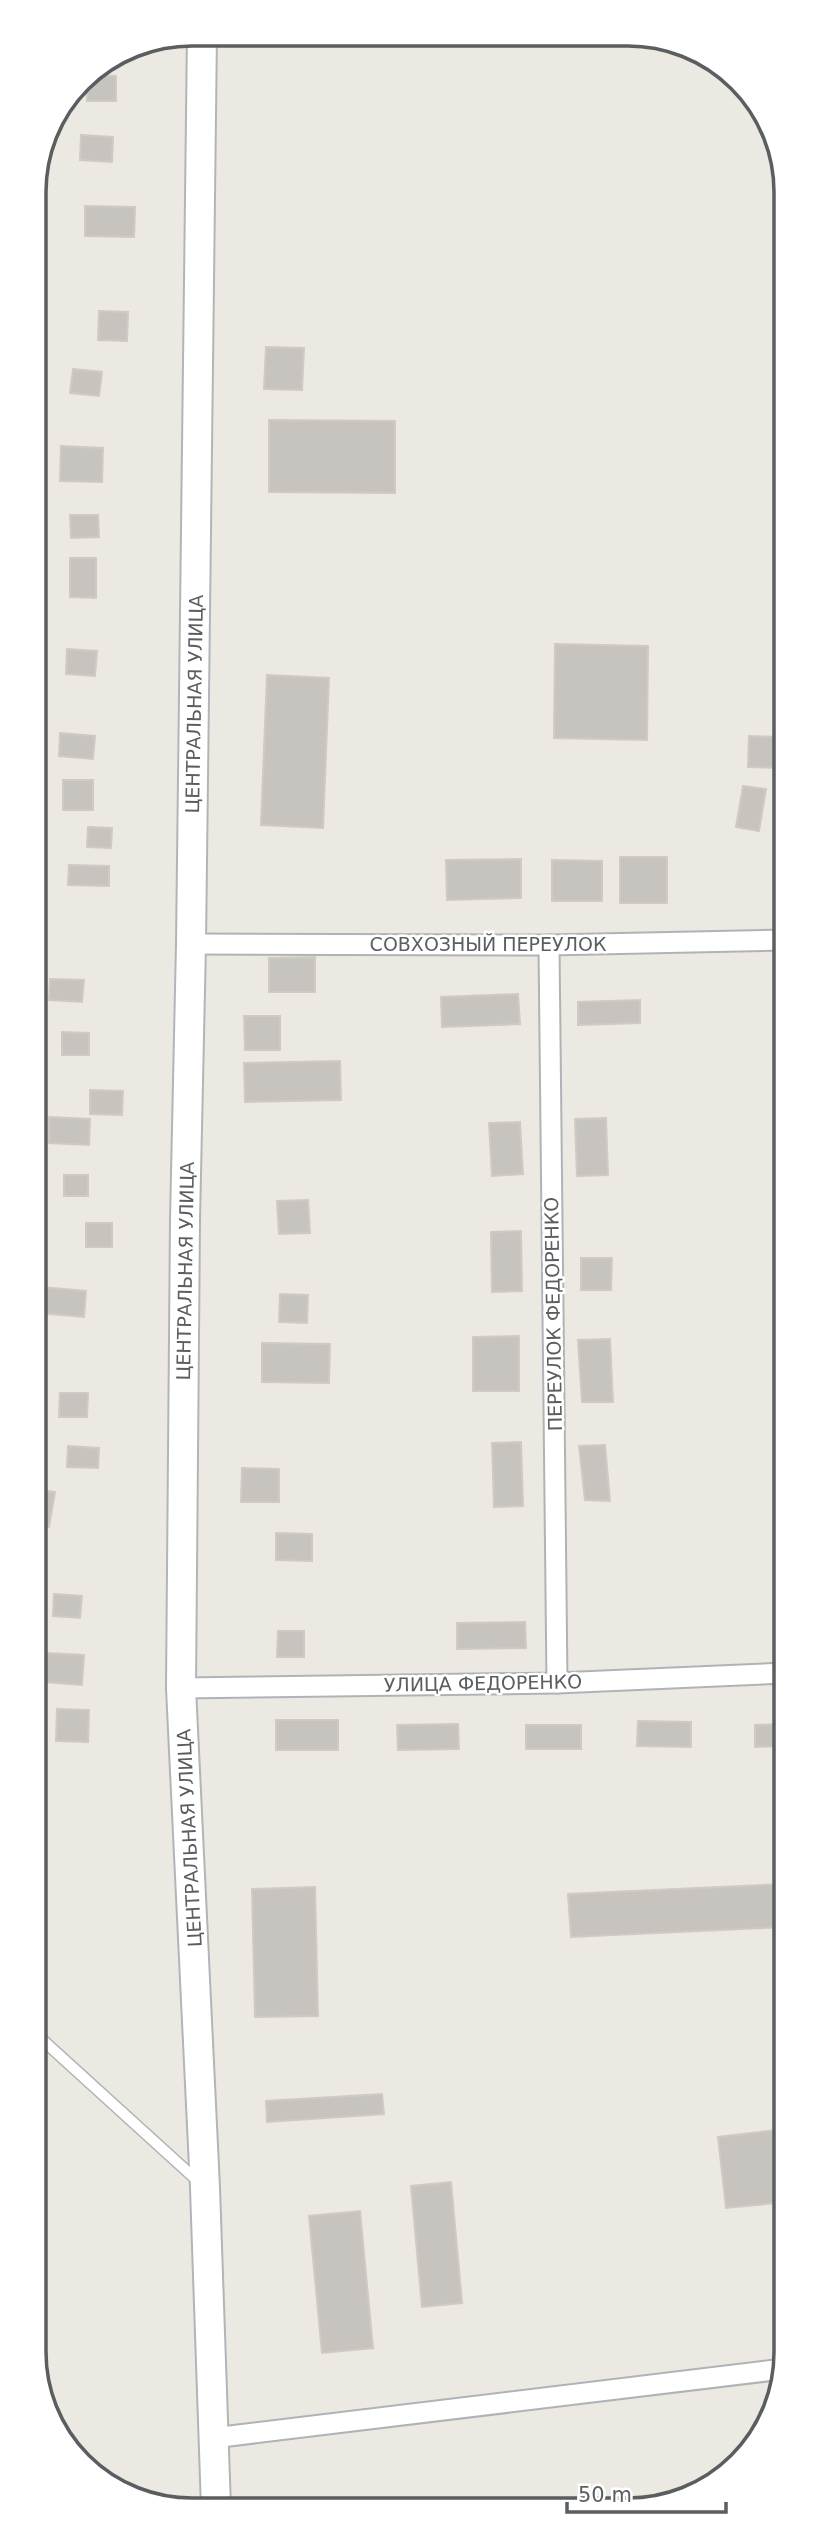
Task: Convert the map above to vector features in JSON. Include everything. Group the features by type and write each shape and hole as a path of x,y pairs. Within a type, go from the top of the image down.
{"street":[{"name":"ЦЕНТРАЛЬНАЯ УЛИЦА","path":"202,46 191,944 184,1220 181,1688 205,2188 216,2498"},
{"name":"СОВХОЗНЫЙ ПЕРЕУЛОК","path":"191,944 549,945 774,940"},
{"name":"ПЕРЕУЛОК ФЕДОРЕНКО","path":"549,945 557,1683"},
{"name":"УЛИЦА ФЕДОРЕНКО","path":"181,1688 557,1683 773,1674"},
{"path":"213,2438 772,2370"}],"lane":[{"path":"46,2043 205,2188"}],"building":[{"path":"103,76 116,76 116,101 87,101 88,88"},
{"path":"81,135 113,137 112,162 80,160"},
{"path":"85,206 135,207 134,237 85,236"},
{"path":"99,311 128,312 127,341 98,340"},
{"path":"266,347 304,348 302,390 264,389"},
{"path":"73,369 102,372 99,396 70,393"},
{"path":"269,420 395,421 395,493 269,492"},
{"path":"61,446 103,448 102,482 60,481"},
{"path":"70,515 98,515 99,537 71,538"},
{"path":"70,558 96,558 96,598 70,597"},
{"path":"555,644 648,646 647,740 554,738"},
{"path":"67,649 97,651 95,676 66,674"},
{"path":"267,675 329,678 323,828 261,825"},
{"path":"60,733 95,736 93,759 59,756"},
{"path":"749,736 774,737 774,768 748,767"},
{"path":"63,780 93,780 93,810 63,810"},
{"path":"743,786 766,789 759,831 736,827"},
{"path":"88,827 112,828 111,848 87,847"},
{"path":"620,857 667,857 667,903 620,903"},
{"path":"521,859 521,898 447,900 446,860"},
{"path":"552,860 602,861 602,901 552,901"},
{"path":"69,865 109,866 109,886 68,885"},
{"path":"315,957 315,992 269,992 269,958"},
{"path":"50,979 84,980 82,1002 49,1000"},
{"path":"518,994 520,1024 442,1027 441,997"},
{"path":"640,1000 640,1023 578,1025 578,1002"},
{"path":"244,1016 280,1016 280,1050 245,1050"},
{"path":"62,1032 89,1033 89,1055 62,1055"},
{"path":"340,1061 341,1100 245,1102 244,1063"},
{"path":"90,1090 123,1091 122,1115 90,1114"},
{"path":"49,1117 90,1119 89,1145 49,1143"},
{"path":"606,1118 608,1175 577,1176 575,1119"},
{"path":"520,1122 523,1174 492,1176 489,1123"},
{"path":"64,1175 88,1175 88,1196 64,1196"},
{"path":"308,1200 310,1233 279,1234 277,1201"},
{"path":"86,1223 112,1223 112,1247 86,1247"},
{"path":"521,1231 522,1291 492,1292 491,1232"},
{"path":"581,1258 612,1258 611,1290 581,1290"},
{"path":"46,1287 86,1291 84,1317 46,1314"},
{"path":"280,1294 308,1295 307,1323 279,1322"},
{"path":"519,1336 519,1391 473,1391 473,1337"},
{"path":"610,1339 613,1402 582,1402 578,1340"},
{"path":"262,1343 330,1344 329,1383 262,1382"},
{"path":"60,1393 88,1393 87,1417 59,1417"},
{"path":"521,1442 523,1506 494,1507 492,1443"},
{"path":"605,1445 610,1501 585,1500 579,1446"},
{"path":"68,1446 99,1448 98,1468 67,1467"},
{"path":"242,1468 279,1469 279,1502 241,1502"},
{"path":"46,1491 55,1492 49,1527 46,1526"},
{"path":"276,1533 312,1534 312,1561 276,1560"},
{"path":"54,1594 82,1596 80,1618 53,1616"},
{"path":"525,1622 526,1648 457,1649 457,1623"},
{"path":"278,1631 304,1631 304,1657 277,1657"},
{"path":"46,1653 84,1655 82,1685 46,1682"},
{"path":"57,1709 89,1710 88,1742 56,1741"},
{"path":"276,1720 338,1720 338,1750 276,1750"},
{"path":"638,1721 691,1722 691,1747 637,1746"},
{"path":"458,1724 459,1749 398,1750 397,1725"},
{"path":"773,1724 773,1746 755,1747 755,1725"},
{"path":"526,1725 581,1725 581,1749 526,1749"},
{"path":"773,1885 773,1928 571,1937 568,1894"},
{"path":"315,1887 318,2016 255,2017 252,1889"},
{"path":"382,2094 384,2114 267,2122 266,2101"},
{"path":"773,2130 773,2203 726,2208 718,2137"},
{"path":"451,2182 462,2303 422,2307 411,2186"},
{"path":"360,2211 373,2348 322,2353 309,2216"}]}
